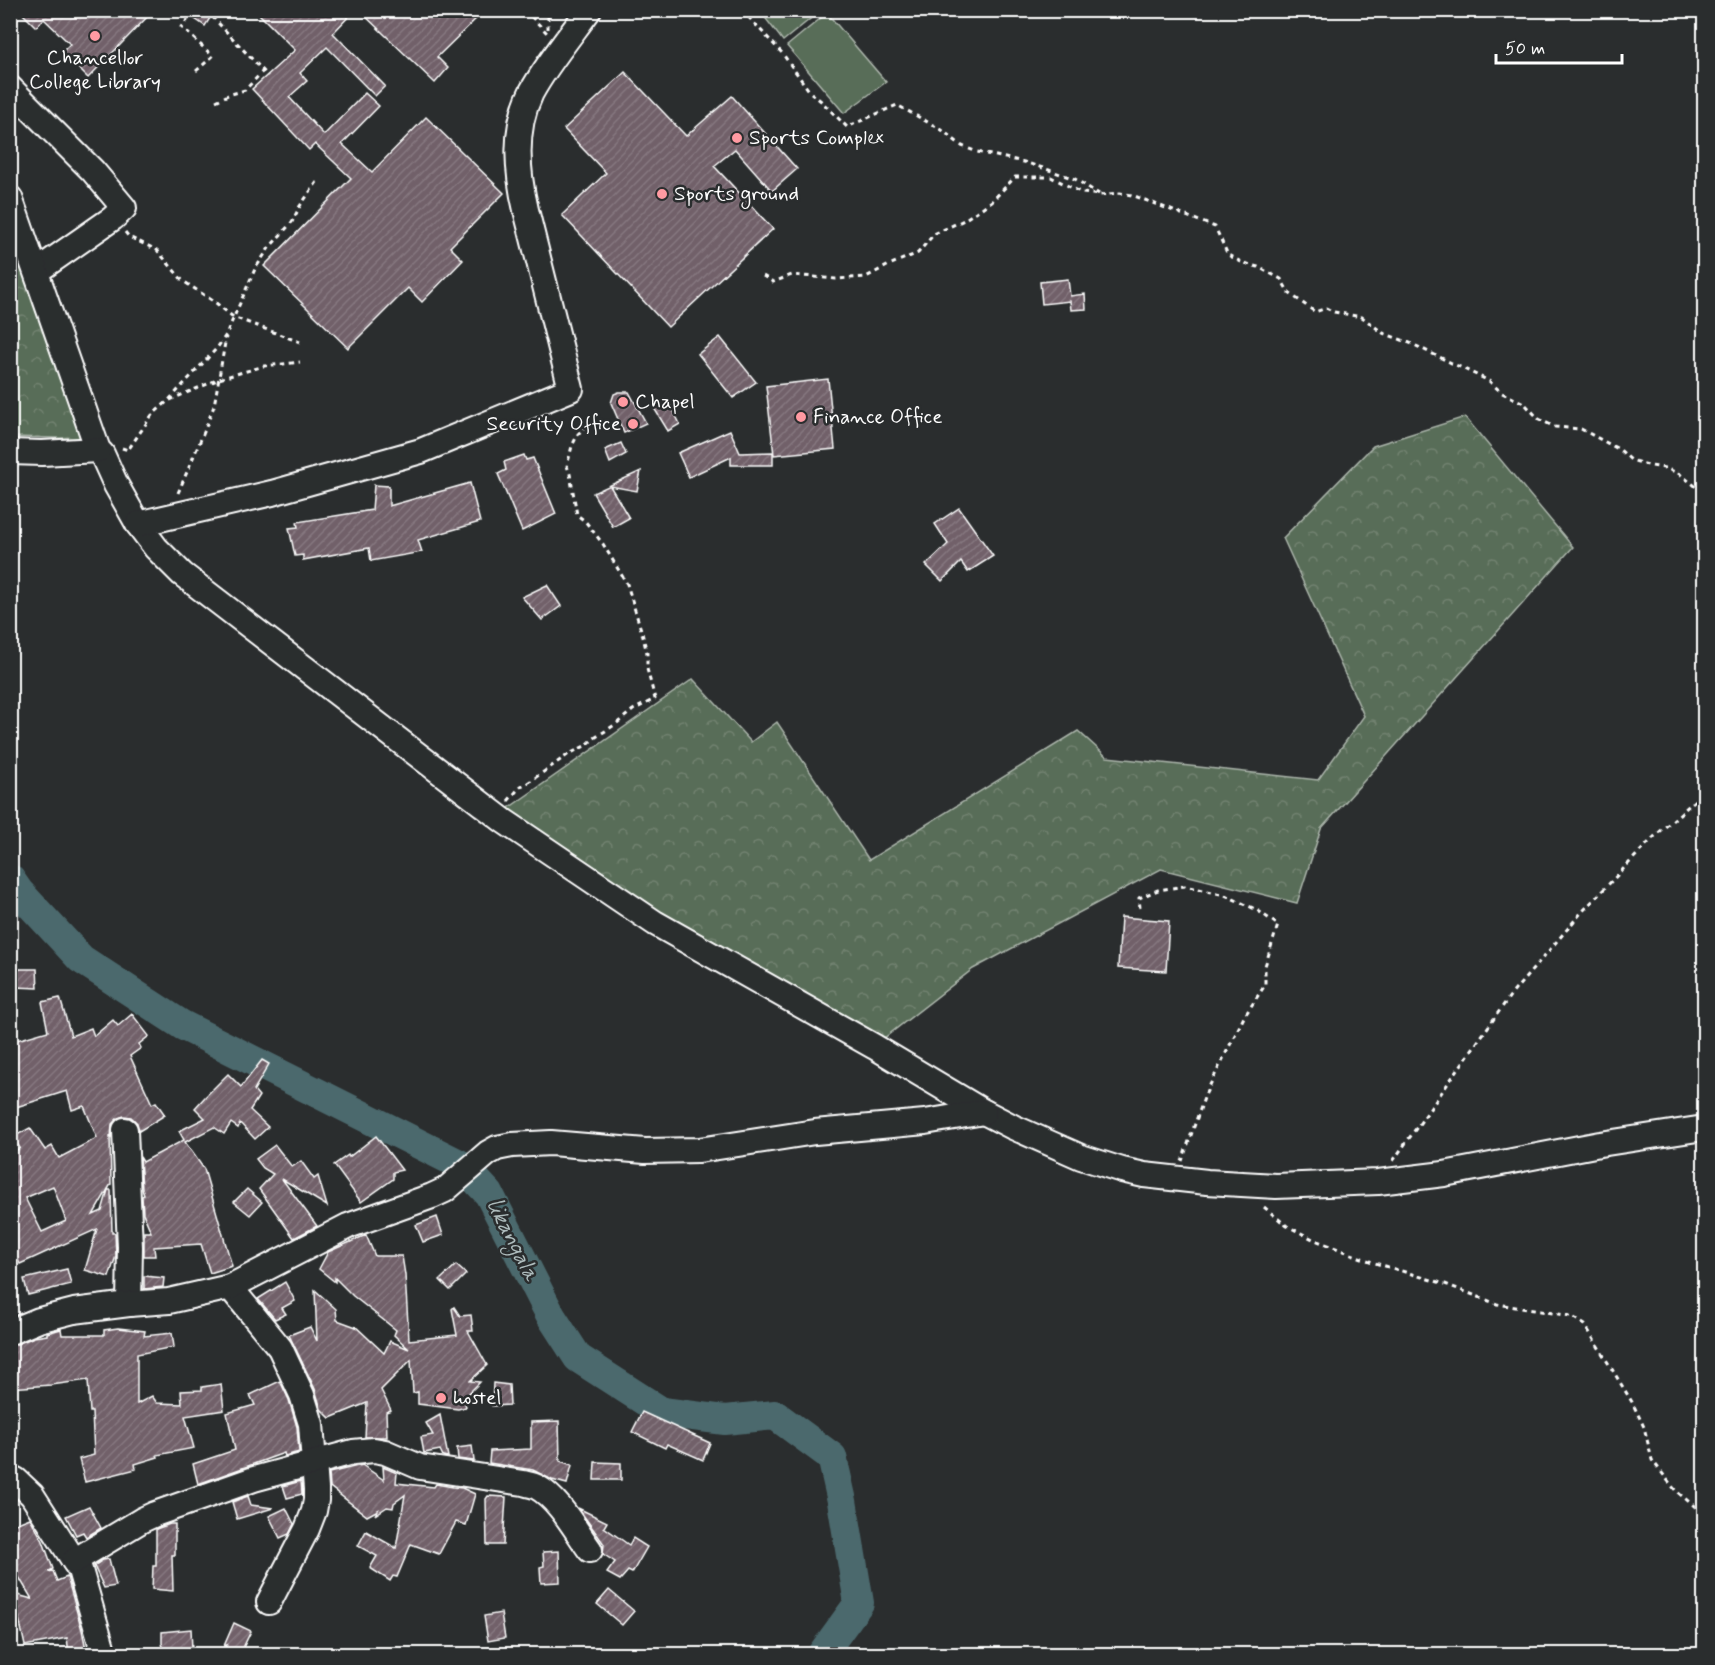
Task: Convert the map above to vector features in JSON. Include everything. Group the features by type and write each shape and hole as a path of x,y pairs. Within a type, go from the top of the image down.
{"street":[{"path":"138,524 272,493 421,452 571,389 519,182 519,135 531,93 589,10"},
{"path":"10,88 93,171 124,208 37,271"},
{"path":"10,198 100,452 138,524 156,548 191,581 492,812 655,923 875,1047 984,1112 1081,1156 1122,1170 1158,1177 1276,1186 1378,1182 1444,1174 1599,1144 1704,1128"},
{"path":"10,452 100,452"},
{"path":"10,1332 39,1320 74,1311 169,1301 230,1287 348,1226 445,1190 497,1148 551,1143 645,1151 699,1150 815,1132 925,1122 984,1112"},
{"path":"125,1130 130,1247 129,1304"},
{"path":"230,1287 280,1348 310,1417 316,1489 314,1511 269,1602"},
{"path":"74,1561 155,1514 254,1479 353,1452 374,1450 385,1452 420,1467 535,1486 560,1508 590,1550"},
{"path":"10,1477 32,1495 80,1570 104,1654"}],"path":[{"path":"196,71 213,56 181,27 197,10"},
{"path":"206,10 268,76"},
{"path":"525,10 548,34 548,10"},
{"path":"742,10 782,52 810,92 847,127 897,105 942,130 962,146 977,152 1024,162 1075,179 1100,195"},
{"path":"216,101 245,90 263,71"},
{"path":"762,276 773,282 792,275 836,279 866,278 918,253 934,234 964,220 992,201 1015,177 1051,177 1082,193 1132,195 1215,227 1228,255 1281,279 1288,293 1315,312 1326,308 1334,312 1362,317 1383,333 1410,343 1489,381 1502,393 1524,403 1539,419 1555,427 1581,429 1620,450 1631,460 1680,474 1704,493"},
{"path":"169,517 214,406 226,335 233,317 255,268 292,222 317,182"},
{"path":"113,218 129,237 157,250 183,281 233,317 300,342"},
{"path":"100,452 120,448 128,450 152,415 168,401 217,348 226,335"},
{"path":"168,401 219,379 264,366 300,362"},
{"path":"492,812 507,801 521,786 569,754 587,745 633,710 655,699 646,669 642,633 627,584 598,538 585,521 577,515 574,507 567,466 572,446 584,428"},
{"path":"1378,1182 1510,996 1581,913 1653,838 1704,792"},
{"path":"1140,908 1139,898 1158,890 1185,886 1225,896 1257,910 1278,925 1265,966 1265,985 1244,1017 1205,1095 1182,1160 1158,1177"},
{"path":"1246,1185 1258,1201 1287,1226 1315,1240 1497,1304 1571,1316 1586,1325 1644,1426 1652,1460 1676,1491 1704,1514"}],"green space":[{"path":"760,11 820,11 783,41"},
{"path":"827,13 886,82 844,113 787,46"},
{"path":"10,206 95,439 11,437"},
{"path":"1465,417 1573,547 1321,829 1297,903 1161,869 973,969 879,1042 637,909 503,812 693,679 751,742 777,722 869,860 1078,731 1107,757 1318,780 1364,716 1283,538 1373,446"}],"building":[{"name":"Chancellor College Library","path":"19,10 154,10 88,78 62,52 70,44 44,19 36,27"},
{"path":"182,10 215,10 205,26"},
{"path":"255,10 355,10 333,33 385,86 375,96 327,47 300,73 307,81 289,97 324,135 365,93 379,106 342,144 372,172 426,117 504,193 450,247 463,260 422,302 408,288 348,348 264,266 351,178 315,144 309,150 252,89 295,50"},
{"path":"359,10 485,10 437,57 448,68 435,83"},
{"name":"Sports ground","path":"625,72 686,136 732,96 797,169 772,191 735,149 714,166 773,229 668,327 562,215 606,173 564,129"},
{"path":"1068,279 1070,296 1085,294 1086,309 1071,310 1070,301 1042,304 1040,282"},
{"path":"720,337 756,382 733,398 698,354"},
{"name":"Finance Office","path":"828,379 835,449 774,455 766,386"},
{"path":"629,392 646,423 624,433 611,403 614,394"},
{"path":"668,400 680,424 668,431 654,408"},
{"path":"730,430 740,453 773,452 773,465 731,465 731,457 689,477 678,453"},
{"path":"621,443 626,454 610,463 605,450"},
{"path":"524,455 526,460 533,458 556,514 522,531 498,474 506,470 504,462"},
{"path":"641,471 637,491 610,486 629,518 613,527 593,493"},
{"path":"470,483 480,522 418,540 422,552 371,561 369,548 303,560 303,555 295,556 289,528 298,527 297,522 372,510 374,485 389,486 389,506"},
{"path":"959,508 993,556 968,572 961,562 942,581 926,565 948,544 935,524"},
{"path":"547,585 561,606 542,620 522,597"},
{"path":"1121,917 1169,921 1166,971 1118,968"},
{"path":"16,969 37,969 38,988 16,987"},
{"path":"60,998 71,1036 91,1028 94,1036 113,1020 118,1026 132,1014 149,1036 139,1044 141,1048 130,1056 152,1104 156,1102 165,1115 139,1131 137,1123 131,1117 118,1118 112,1124 111,1138 110,1135 111,1184 93,1215 102,1211 108,1190 111,1190 112,1233 115,1233 116,1256 109,1277 85,1270 97,1229 20,1264 10,1246 10,1154 20,1148 13,1137 30,1128 45,1150 52,1146 59,1158 97,1138 84,1106 72,1110 67,1091 10,1109 10,1042 48,1031 42,1002","holes":["53,1186 66,1221 42,1232 25,1198"]},
{"path":"262,1060 269,1064 254,1090 259,1096 250,1110 268,1127 255,1139 240,1123 238,1128 231,1123 224,1134 214,1127 185,1142 204,1169 232,1266 210,1273 201,1244 154,1247 155,1256 144,1256 144,1232 151,1232 143,1213 142,1196 144,1195 140,1157 143,1162 184,1140 179,1131 205,1118 195,1108 205,1097 228,1074 241,1087"},
{"path":"376,1136 402,1170 393,1172 393,1179 361,1202 334,1165 348,1155 349,1157"},
{"path":"275,1145 292,1167 301,1161 314,1179 318,1176 327,1206 282,1179 317,1226 294,1238 259,1189 273,1174 263,1168 256,1159"},
{"path":"247,1189 262,1202 250,1215 234,1202"},
{"path":"437,1217 443,1235 423,1242 416,1225"},
{"path":"366,1235 375,1256 402,1256 409,1340 457,1335 452,1309 454,1307 460,1316 471,1315 473,1331 468,1331 487,1365 470,1381 480,1382 464,1398 466,1407 458,1409 418,1404 418,1392 413,1393 411,1360 381,1390 391,1410 386,1412 387,1437 365,1437 367,1403 330,1418 321,1409 315,1389 289,1335 310,1327 317,1341 315,1290 336,1309 337,1320 356,1327 384,1353 390,1341 409,1349 394,1335 396,1330 353,1296 335,1278 335,1282 319,1269 328,1252"},
{"path":"456,1265 466,1274 450,1290 440,1280"},
{"path":"67,1269 71,1284 28,1295 24,1279"},
{"path":"144,1276 164,1278 163,1287 144,1289"},
{"path":"285,1282 295,1301 282,1308 286,1314 275,1319 258,1299"},
{"path":"118,1328 145,1331 144,1336 172,1333 174,1347 137,1354 137,1404 152,1396 157,1403 182,1404 181,1391 202,1390 202,1387 221,1384 224,1410 185,1416 194,1448 157,1455 158,1457 135,1464 136,1469 85,1482 79,1459 94,1455 88,1380 10,1388 10,1368 13,1368 12,1346 61,1329 62,1335 104,1335 104,1330"},
{"path":"280,1381 289,1400 297,1427 299,1452 285,1456 284,1453 198,1484 193,1464 235,1450 227,1413 255,1405 250,1395"},
{"path":"493,1383 509,1385 510,1405 492,1406"},
{"path":"642,1412 710,1443 703,1460 667,1444 665,1448 632,1432"},
{"path":"440,1415 448,1457 443,1456 440,1450 424,1453 421,1437 433,1435 426,1423"},
{"path":"559,1421 560,1461 572,1465 567,1484 552,1480 533,1470 489,1463 490,1451 531,1449 531,1422"},
{"path":"472,1446 474,1461 458,1459 457,1448"},
{"path":"595,1462 621,1463 621,1480 594,1480"},
{"path":"362,1465 384,1480 383,1467 397,1473 396,1483 434,1487 436,1484 462,1488 475,1494 466,1525 456,1522 439,1554 411,1544 397,1577 393,1576 390,1581 370,1568 377,1556 358,1546 366,1531 396,1548 405,1495 394,1503 393,1508 387,1507 375,1515 378,1510 367,1516 330,1487 329,1473"},
{"path":"301,1481 302,1494 287,1498 283,1486"},
{"path":"248,1496 251,1505 273,1508 237,1519 232,1502"},
{"path":"488,1496 506,1497 503,1545 487,1545 486,1499"},
{"path":"89,1506 101,1528 86,1537 83,1532 76,1535 66,1516"},
{"path":"286,1508 294,1524 289,1534 280,1538 269,1516"},
{"path":"578,1508 607,1522 604,1527 629,1545 633,1538 647,1547 632,1573 628,1571 620,1580 607,1573 615,1562 603,1554 604,1544"},
{"path":"30,1518 43,1541 53,1569 48,1572 53,1571 57,1581 67,1577 87,1654 69,1654 67,1638 25,1646 18,1614 10,1612 10,1593 32,1599 10,1562 10,1557 17,1554 10,1538 10,1526"},
{"path":"175,1524 175,1555 172,1555 173,1591 152,1589 153,1566 156,1566 156,1529"},
{"path":"559,1551 560,1582 541,1583 540,1567 544,1566 543,1552"},
{"path":"109,1559 116,1586 104,1588 94,1566"},
{"path":"609,1590 634,1611 622,1625 597,1604"},
{"path":"501,1613 505,1638 488,1641 484,1616"},
{"path":"234,1623 251,1631 240,1654 221,1654 227,1645 224,1646"},
{"path":"191,1629 192,1649 164,1652 162,1632"}],"waterway":[{"name":"likangala","path":"10,879 19,892 81,959 182,1025 463,1166 489,1194 551,1316 578,1358 662,1412 725,1420 775,1415 832,1457 842,1501 859,1603 822,1654"}],"place":[{"name":"Chancellor College Library","path":"95,36"},
{"name":"Sports Complex","path":"737,138"},
{"name":"Sports ground","path":"662,194"},
{"name":"Chapel","path":"623,402"},
{"name":"Finance Office","path":"801,417"},
{"name":"Security Office","path":"633,424"},
{"name":"hostel","path":"441,1398"}]}
